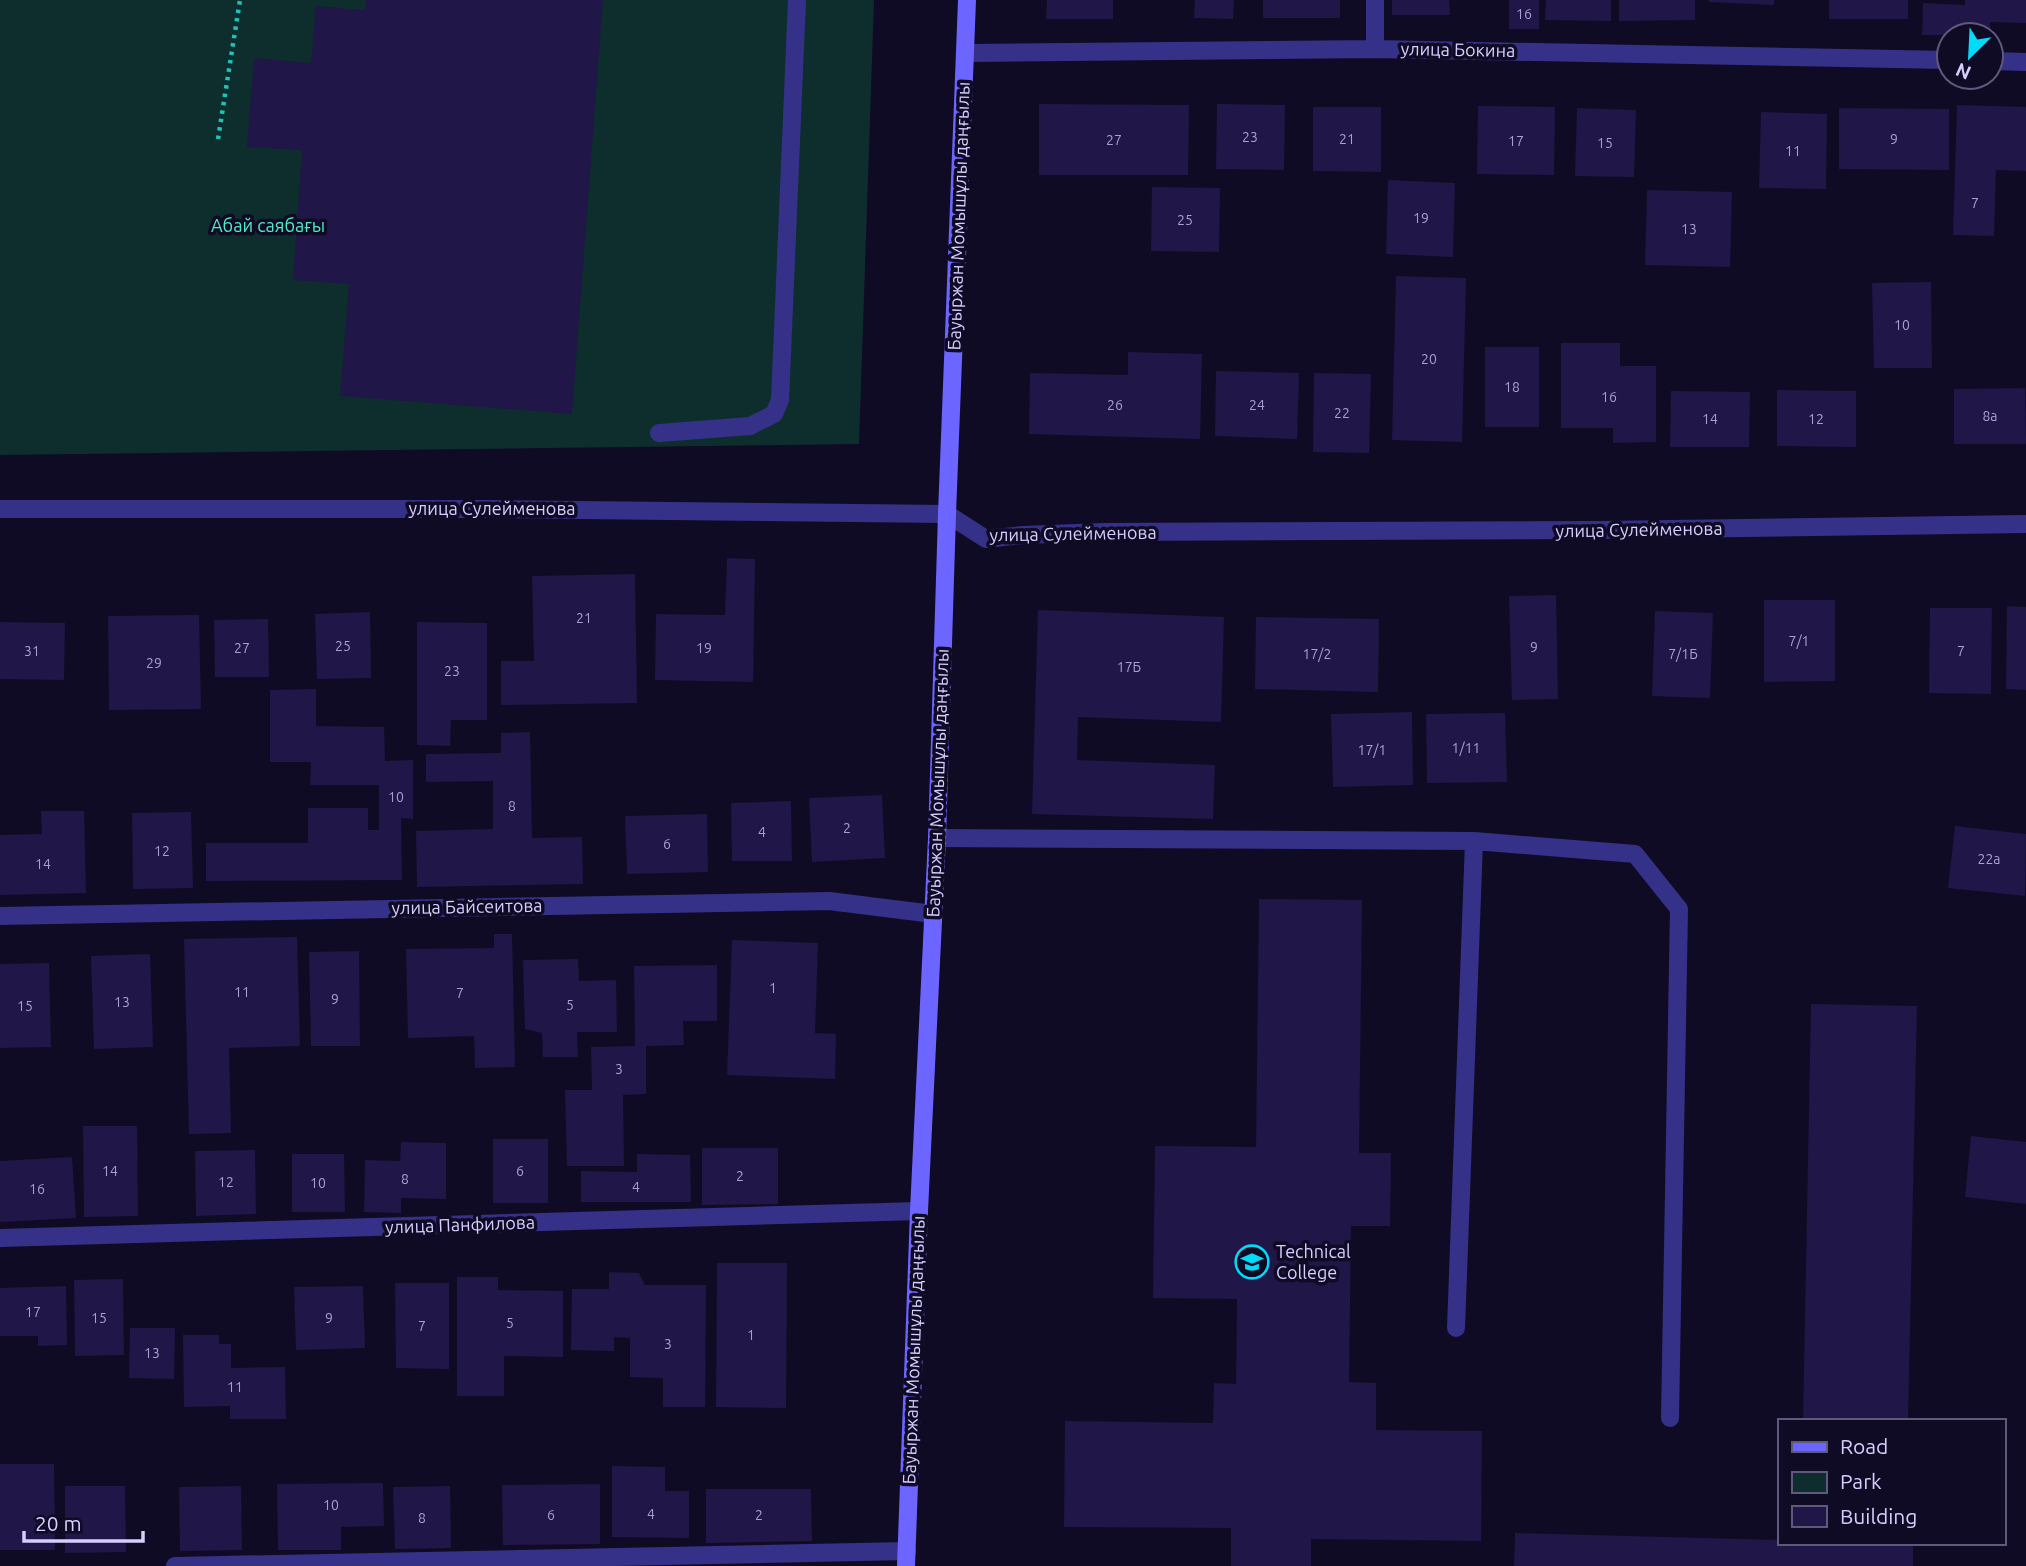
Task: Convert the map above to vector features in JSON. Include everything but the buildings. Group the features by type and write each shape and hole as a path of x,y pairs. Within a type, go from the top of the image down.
{"main road":[{"name":"Бауыржан Момышұлы даңғылы","path":"906,1559 937,838 967,0"}],"street":[{"path":"659,433 750,426 774,414 780,400 796,0"},
{"path":"1375,0 1375,49"},
{"name":"улица Бокина","path":"966,53 1375,49 1935,60"},
{"path":"2005,61 2026,62"},
{"name":"улица Сулейменова","path":"0,509 492,509 947,514 986,540 1023,535 1104,532 1587,531 2026,524"},
{"path":"937,838 1474,841 1635,854 1679,909 1670,1418"},
{"path":"1456,1328 1474,841"},
{"name":"улица Байсеитова","path":"0,916 829,901 933,914"},
{"name":"улица Панфилова","path":"0,1238 919,1211"},
{"path":"175,1566 906,1559"}],"path":[{"path":"218,139 240,0"}],"green space":[{"name":"Абай саябағы","path":"0,0 874,0 859,444 0,455"}],"place":[{"name":"Technical College","path":"1252,1262"}]}
